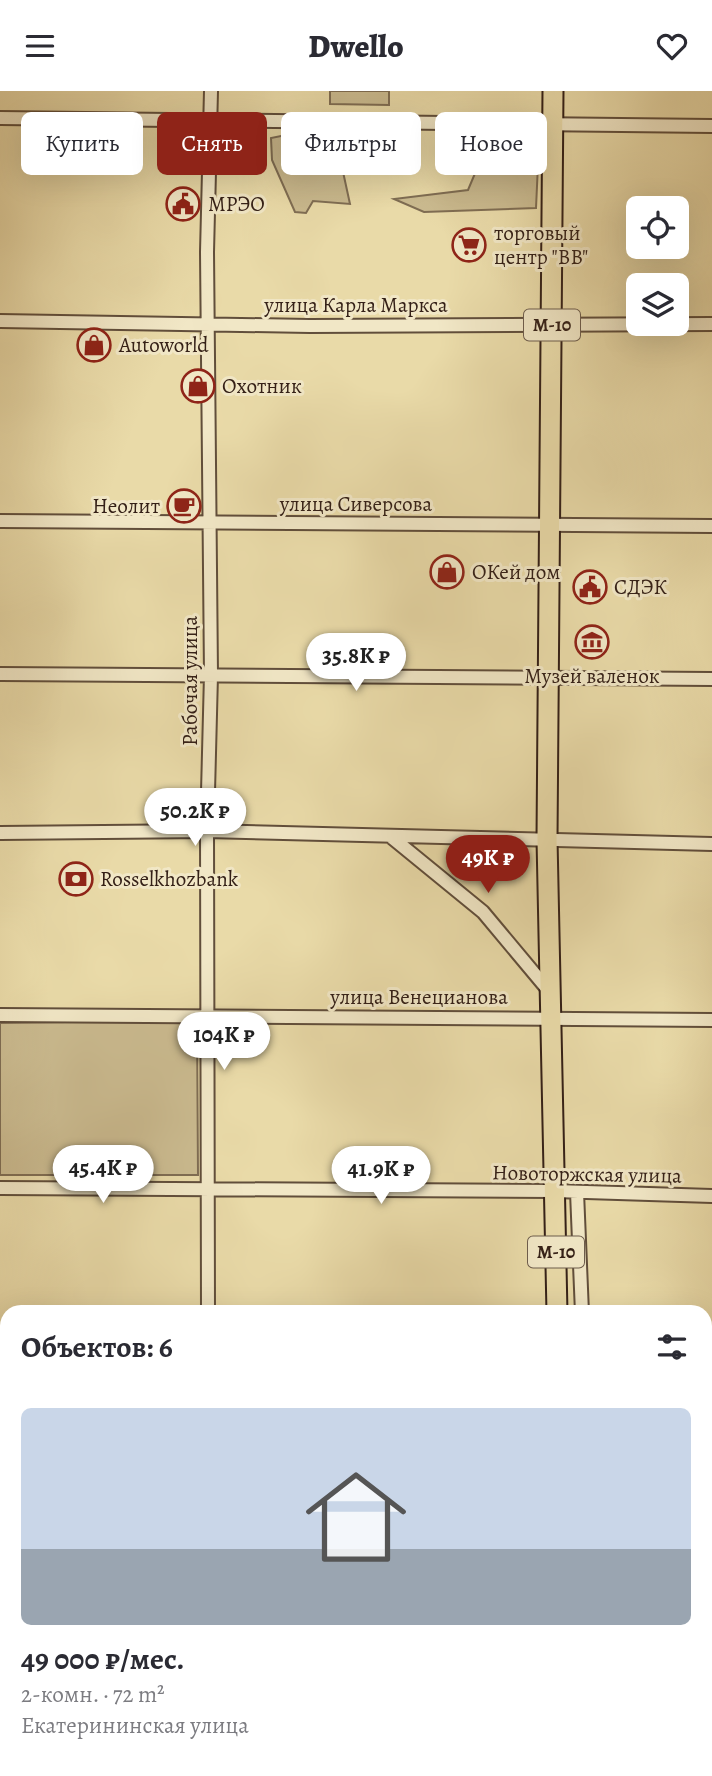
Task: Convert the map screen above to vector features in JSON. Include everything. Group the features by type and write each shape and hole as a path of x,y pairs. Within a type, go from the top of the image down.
{"highway":[{"name":"М-10","path":"554,91 547,839 557,1305"}],"street":[{"name":"Рабочая улица","path":"210,112 211,91"},
{"path":"0,118 157,119"},
{"path":"267,121 712,127"},
{"name":"Рабочая улица","path":"208,1305 207,831 211,675 207,324 209,175"},
{"name":"улица Карла Маркса","path":"0,321 207,324 712,324"},
{"name":"улица Сиверсова","path":"0,521 712,526"},
{"path":"0,674 712,679"},
{"path":"0,833 207,831 712,844"},
{"path":"390,836 483,912 549,991"},
{"name":"улица Венецианова","path":"0,1015 207,1014 712,1020"},
{"name":"Новоторжская улица","path":"0,1188 555,1191 712,1196"},
{"path":"577,1192 582,1305"}],"shaded area":[{"path":"330,91 389,91 389,105 330,104"},
{"path":"281,136 281,175 344,175 350,204 313,201 306,213 295,212 272,160 271,138"},
{"path":"474,175 538,175 536,208 424,212 394,199 468,190"},
{"path":"197,1020 198,1175 0,1175 0,1023"}],"place":[{"name":"МРЭО","path":"183,204"},
{"name":"торговый центр \"ВВ\"","path":"469,245"},
{"name":"Autoworld","path":"94,345"},
{"name":"Охотник","path":"198,386"},
{"name":"Неолит","path":"184,506"},
{"name":"ОКей дом","path":"447,572"},
{"name":"СДЭК","path":"590,587"},
{"name":"Музей валенок","path":"592,642"},
{"name":"Rosselkhozbank","path":"76,879"}]}
